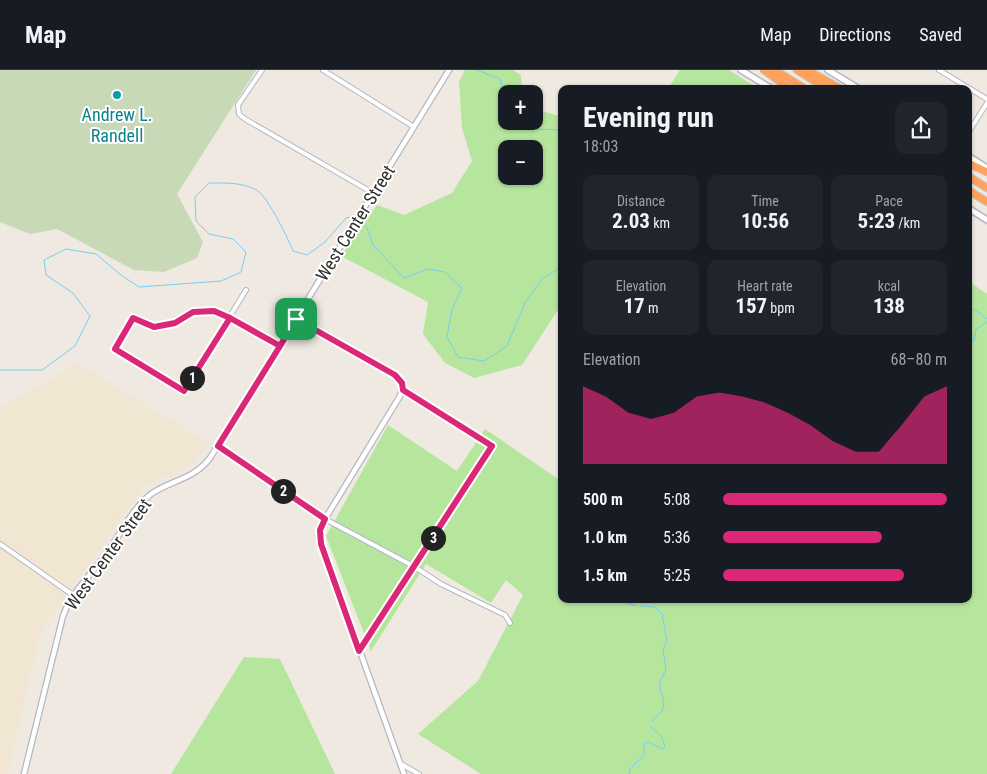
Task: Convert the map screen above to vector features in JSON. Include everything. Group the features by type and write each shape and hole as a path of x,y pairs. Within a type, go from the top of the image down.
{"highway":[{"path":"764,70 785,85"},
{"path":"775,70 799,85"},
{"path":"797,70 821,85"},
{"path":"806,70 834,85"},
{"path":"972,165 987,172"},
{"path":"972,179 987,188"},
{"path":"972,193 987,202"}],"main road":[{"path":"741,70 765,85"},
{"path":"828,70 852,85"},
{"path":"972,159 987,168"},
{"path":"972,211 987,220"}],"street":[{"path":"262,70 238,105 239,114 245,120 373,194"},
{"path":"323,70 414,127"},
{"path":"939,70 962,85"},
{"name":"West Center Street","path":"24,774 63,616 73,595 106,555 142,502 153,493 192,475 204,466 449,71"},
{"path":"972,91 987,101 972,126"},
{"path":"246,290 230,318 184,391 115,349 133,318 154,327 175,323 193,312 214,311 230,318 280,346"},
{"path":"296,319 395,375 402,383 403,390 320,530 321,544 404,774"},
{"path":"359,651 492,446 403,390"},
{"path":"218,446 325,519 415,567 441,584 505,615 510,623"},
{"path":"0,544 73,595"},
{"path":"401,764 418,774"}],"shaded area":[{"path":"78,364 210,444 187,468 144,486 41,631 7,774 0,774 0,408"}],"green space":[{"path":"0,70 256,70 177,194 203,242 197,258 164,272 134,270 57,229 30,234 0,222"},
{"path":"465,70 513,70 521,75 522,85 498,85 498,130 543,130 543,111 558,116 558,310 522,365 474,378 445,363 423,334 428,302 341,256 377,205 404,215 452,193 472,161 462,128 459,82"},
{"path":"680,70 729,70 753,85 671,85"},
{"path":"972,284 987,294 987,774 481,774 418,734 478,681 523,595 506,580 491,603 426,564 371,651 326,536 388,425 457,471 485,429 558,479 558,603 972,603"},
{"path":"244,657 280,659 335,774 171,774"}],"waterway":[{"path":"477,70 500,79 504,93 499,114 510,128 558,130"},
{"path":"0,370 42,370 75,346 90,316 73,293 46,275 44,260 66,249 96,254 139,287 221,281 241,272 246,252 233,239 209,234 196,221 195,197 209,183 228,183 258,191 272,209 293,251 307,255 325,242 346,218 357,217"},
{"path":"360,220 367,228 373,245 404,278 428,269 445,272 462,288 452,309 447,337 458,357 484,361 507,346 525,303 542,279 558,269"},
{"path":"972,308 987,319"},
{"path":"972,341 974,341 976,329 987,322"},
{"path":"627,603 637,606"},
{"path":"641,606 655,607 662,614 667,641 663,650 666,670 660,683 664,703 663,709 652,721"},
{"path":"629,774 630,769 644,755 644,743 649,742 662,749 665,747 661,736 650,726"}],"place":[{"name":"Andrew L. Randell","path":"117,95"}],"route":[{"path":"296,319 280,346 230,318 214,311 193,312 175,323 154,327 133,318 115,349 184,391 230,318 280,346 218,446 325,519 319,537 359,651 492,446 403,390 402,383 395,375 296,319"}]}
